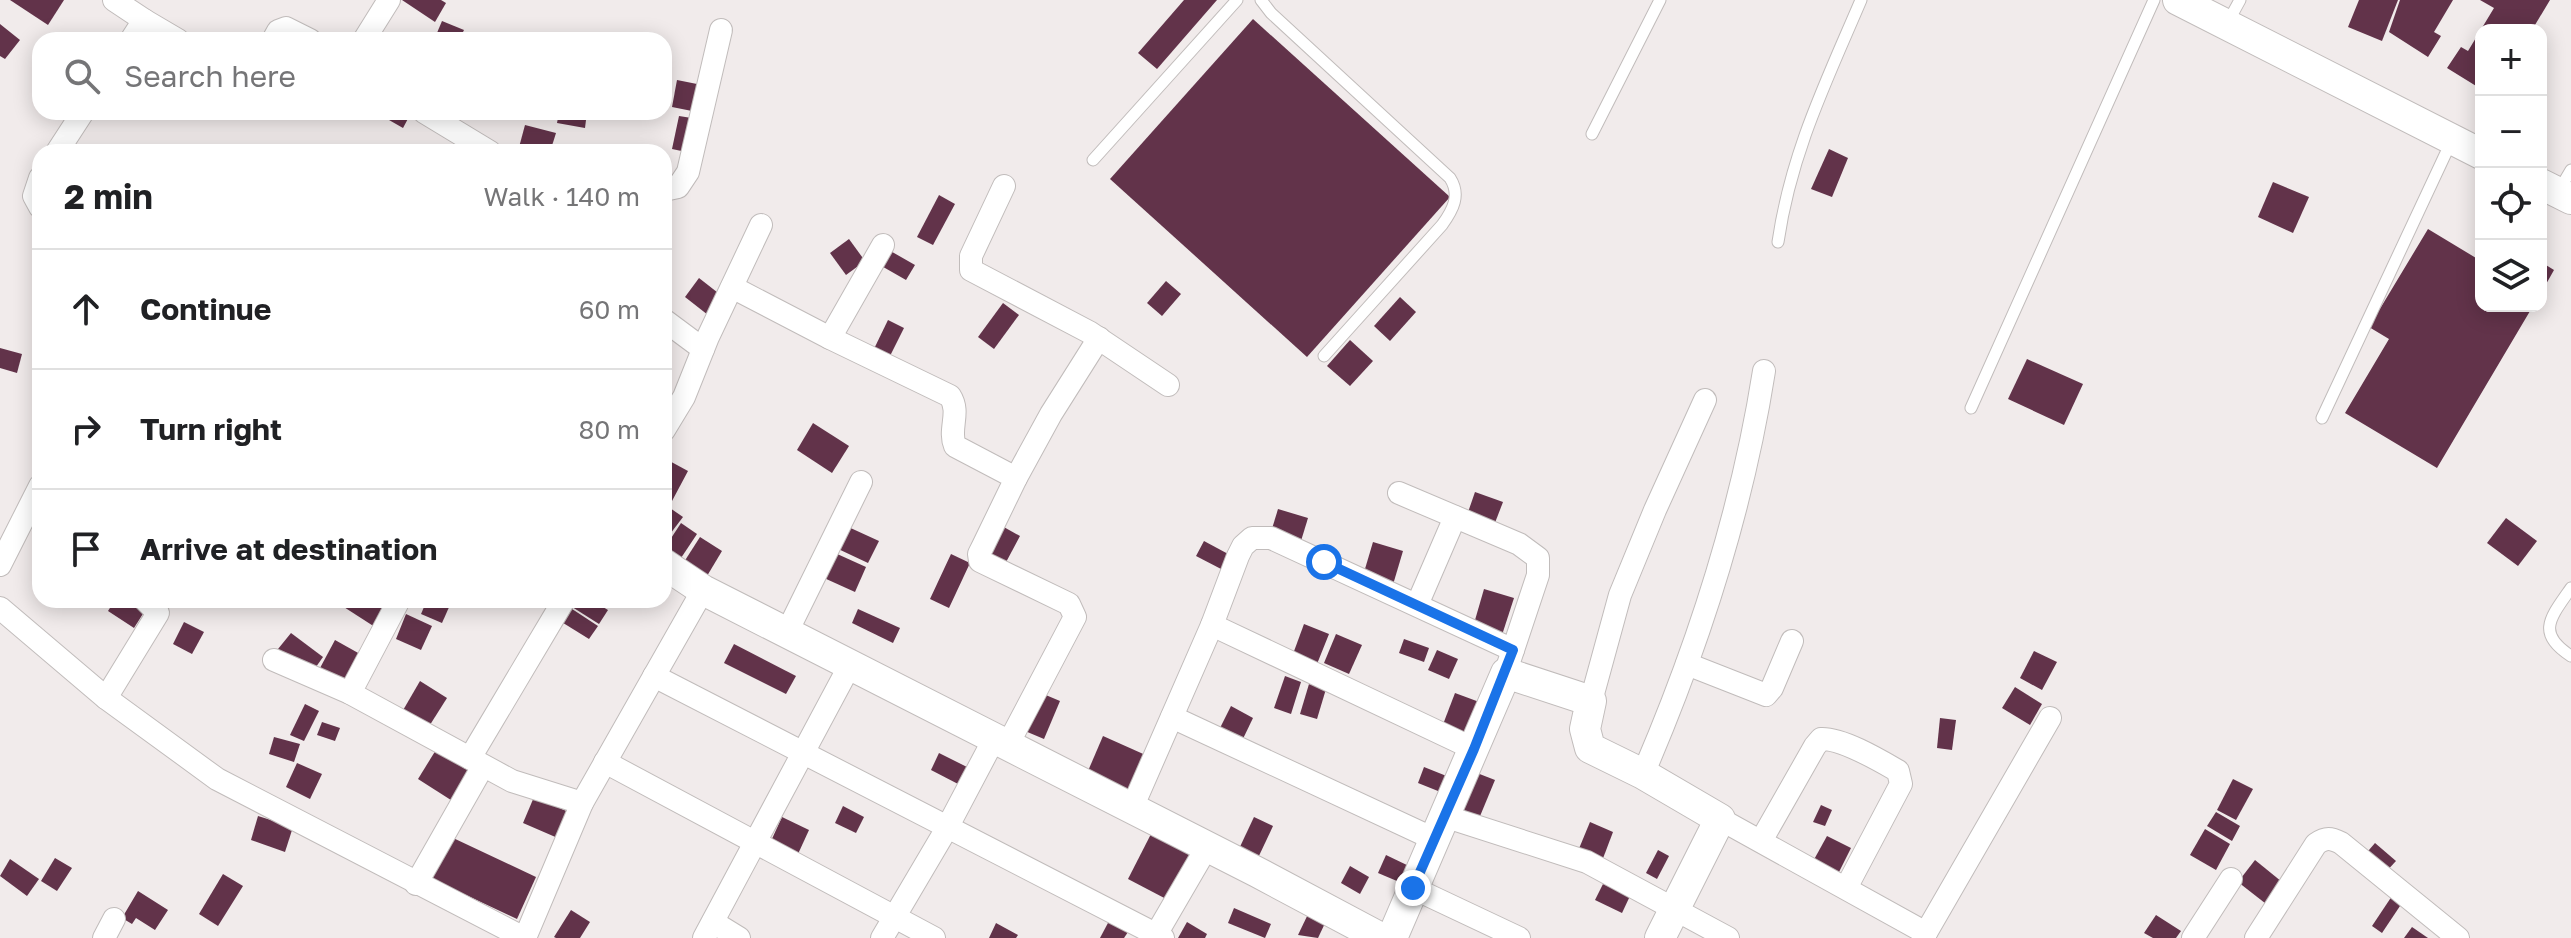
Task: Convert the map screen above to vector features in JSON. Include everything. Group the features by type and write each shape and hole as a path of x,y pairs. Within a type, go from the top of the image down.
{"street":[{"path":"114,0 164,32"},
{"path":"369,32 389,0"},
{"path":"2178,0 2233,13 2475,151"},
{"path":"136,32 144,20"},
{"path":"672,188 678,187 688,172 721,30"},
{"path":"62,144 78,120"},
{"path":"437,120 477,144"},
{"path":"1004,186 971,256 971,270 1099,338 1168,385"},
{"path":"672,417 684,397 761,225"},
{"path":"830,338 883,245"},
{"path":"732,287 950,396 956,411 952,431 955,446 1016,478"},
{"path":"672,326 703,349"},
{"path":"882,938 1075,617 1069,604 980,561 983,546 1016,478 1051,414 1099,338"},
{"path":"1643,774 1710,600 1753,444 1764,371"},
{"path":"1705,400 1620,595 1585,729 1590,748 1643,774 1925,935 2050,718"},
{"path":"787,632 861,482"},
{"path":"1392,938 1509,662 1538,575 1538,558 1519,544 1399,493"},
{"path":"0,565 32,502"},
{"path":"1417,605 1455,517"},
{"path":"1132,808 1212,625 1238,556 1252,538 1262,536 1417,605 1509,662 1591,701"},
{"path":"672,569 703,590 1381,938"},
{"path":"0,610 106,698 217,779 525,938 582,803 703,590"},
{"path":"106,698 158,613 153,608"},
{"path":"350,693 395,608"},
{"path":"416,884 476,762 560,608"},
{"path":"1212,625 1474,749"},
{"path":"1687,664 1766,695 1792,641"},
{"path":"274,660 350,693 512,781 582,803"},
{"path":"739,938 709,930 850,665"},
{"path":"654,676 1157,937 1207,847"},
{"path":"1172,717 1439,828 1587,862 1728,938"},
{"path":"1761,841 1821,739 1841,742 1888,765 1901,776 1901,784 1846,888"},
{"path":"605,762 934,938"},
{"path":"1660,938 1720,819"},
{"path":"2256,938 2316,844 2332,838 2458,938"},
{"path":"2193,938 2231,879"},
{"path":"1413,888 1519,938"}],"lane":[{"path":"1093,160 1237,0"},
{"path":"1261,0 1271,13 1456,186 1451,212 1442,225 1324,356"},
{"path":"1592,134 1660,0"},
{"path":"1778,242 1795,159 1861,0"},
{"path":"1971,408 2154,0"},
{"path":"2322,418 2453,140"},
{"path":"2571,588 2555,611 2550,626 2550,639 2556,647 2571,656"}],"building":[{"path":"10,0 64,0 48,25"},
{"path":"402,0 441,0 446,3 435,22"},
{"path":"1184,0 1217,0 1157,69 1138,53"},
{"path":"2359,0 2398,0 2382,41 2348,27"},
{"path":"2400,0 2453,0 2434,32 2441,36 2428,57 2389,32"},
{"path":"2480,0 2550,0 2536,24 2484,24 2494,8"},
{"path":"1253,19 1450,197 1307,357 1110,179"},
{"path":"442,21 464,30 463,32 437,32"},
{"path":"0,24 20,40 5,59 0,56"},
{"path":"2475,39 2475,85 2447,68 2461,47 2468,51"},
{"path":"677,80 702,85 697,112 672,107"},
{"path":"679,116 698,119 691,153 672,149"},
{"path":"389,120 407,120 403,128"},
{"path":"558,120 586,120 585,128 557,123"},
{"path":"525,125 556,133 553,144 520,144"},
{"path":"1829,149 1848,158 1832,197 1811,189"},
{"path":"2273,182 2309,197 2293,233 2258,217"},
{"path":"939,195 955,204 933,245 917,237"},
{"path":"2428,229 2475,257 2475,312 2529,312 2437,468 2345,413 2389,339 2369,327"},
{"path":"849,239 865,261 846,275 830,253"},
{"path":"887,249 915,265 906,280 878,264"},
{"path":"2547,266 2554,270 2547,282"},
{"path":"699,278 722,296 708,315 685,297"},
{"path":"1166,281 1181,294 1162,316 1147,303"},
{"path":"1400,297 1416,312 1390,341 1374,326"},
{"path":"1003,303 1019,315 994,349 978,337"},
{"path":"888,320 904,328 888,360 872,353"},
{"path":"1350,340 1373,361 1350,386 1327,366"},
{"path":"0,348 22,354 17,373 0,368"},
{"path":"2027,359 2083,384 2064,425 2008,399"},
{"path":"813,423 849,446 832,473 797,450"},
{"path":"672,462 688,471 672,501"},
{"path":"1475,492 1503,502 1493,528 1466,518"},
{"path":"672,509 683,517 672,531"},
{"path":"1278,509 1308,518 1301,541 1271,532"},
{"path":"2506,518 2537,541 2518,566 2487,543"},
{"path":"681,523 697,534 679,561 672,555 672,537"},
{"path":"844,525 879,541 868,563 834,547"},
{"path":"1002,526 1020,536 1004,566 986,557"},
{"path":"700,537 722,551 707,576 684,562"},
{"path":"1204,541 1230,555 1223,570 1196,556"},
{"path":"1373,542 1403,551 1392,588 1362,579"},
{"path":"835,553 866,567 855,592 824,578"},
{"path":"951,554 970,563 949,608 930,599"},
{"path":"1484,589 1514,598 1502,635 1473,627"},
{"path":"110,608 146,609 134,628 108,611"},
{"path":"345,608 392,608 378,629"},
{"path":"424,608 449,608 442,623 421,614"},
{"path":"571,608 598,626 589,639 560,621"},
{"path":"574,608 608,610 599,624"},
{"path":"858,609 900,628 893,643 852,623"},
{"path":"406,614 432,626 421,650 396,639"},
{"path":"184,622 204,632 192,654 173,644"},
{"path":"1304,624 1329,634 1317,664 1293,654"},
{"path":"291,633 323,657 311,674 278,649"},
{"path":"1336,634 1362,645 1349,674 1324,663"},
{"path":"1404,639 1429,648 1424,662 1399,653"},
{"path":"335,640 360,654 345,682 320,668"},
{"path":"734,644 796,676 786,694 724,663"},
{"path":"1437,650 1458,659 1449,679 1428,670"},
{"path":"2034,651 2057,662 2042,690 2020,678"},
{"path":"1285,676 1301,682 1291,714 1274,708"},
{"path":"420,681 447,698 428,728 402,712"},
{"path":"1309,684 1326,689 1317,719 1300,714"},
{"path":"2015,687 2042,704 2030,725 2002,708"},
{"path":"1041,693 1060,701 1044,739 1025,731"},
{"path":"1455,693 1482,703 1468,737 1442,727"},
{"path":"305,704 319,711 304,741 290,735"},
{"path":"1231,706 1253,718 1240,745 1217,734"},
{"path":"1940,718 1956,720 1952,750 1937,748"},
{"path":"322,722 340,728 335,741 317,735"},
{"path":"1103,736 1150,757 1131,799 1085,778"},
{"path":"274,737 300,744 294,762 269,754"},
{"path":"439,745 475,768 454,802 418,779"},
{"path":"939,753 969,768 960,785 931,770"},
{"path":"297,763 322,774 310,799 286,787"},
{"path":"1424,767 1449,777 1443,793 1418,783"},
{"path":"1477,773 1495,780 1478,821 1461,814"},
{"path":"2233,779 2253,789 2236,820 2217,810"},
{"path":"534,797 571,813 560,839 523,823"},
{"path":"1821,805 1832,810 1825,826 1813,822"},
{"path":"843,806 864,817 856,833 835,823"},
{"path":"2216,812 2240,826 2232,841 2207,826"},
{"path":"258,816 293,827 285,852 251,840"},
{"path":"782,817 809,830 798,854 771,841"},
{"path":"1254,817 1273,826 1257,860 1238,851"},
{"path":"1590,822 1613,832 1602,861 1578,851"},
{"path":"2205,829 2230,844 2216,870 2190,855"},
{"path":"1151,834 1193,855 1170,901 1128,879"},
{"path":"1827,836 1851,848 1836,878 1811,865"},
{"path":"451,837 536,877 517,919 432,879"},
{"path":"2375,843 2396,861 2383,875 2363,857"},
{"path":"1658,850 1669,856 1657,879 1646,873"},
{"path":"1386,855 1411,867 1404,884 1378,873"},
{"path":"55,858 72,868 57,891 41,881"},
{"path":"10,859 39,879 27,896 0,876"},
{"path":"2255,860 2287,886 2270,907 2238,882"},
{"path":"1350,866 1369,877 1360,894 1341,883"},
{"path":"223,874 243,886 218,926 199,914"},
{"path":"1603,884 1630,896 1622,913 1595,900"},
{"path":"138,891 168,910 155,930 136,918 132,924 122,918"},
{"path":"2394,893 2404,900 2382,933 2372,926"},
{"path":"1234,908 1271,924 1265,938 1228,923"},
{"path":"571,910 590,922 580,938 554,937"},
{"path":"1310,910 1327,919 1318,938 1298,935"},
{"path":"2156,915 2181,931 2176,938 2153,938 2144,933"},
{"path":"1109,921 1128,932 1124,938 1100,938"},
{"path":"1187,922 1207,934 1205,938 1178,938"},
{"path":"996,923 1018,935 1016,938 989,938"},
{"path":"2412,927 2428,938 2404,938"}],"route":[{"path":"1324,562 1513,650 1506,673 1413,888"}]}
